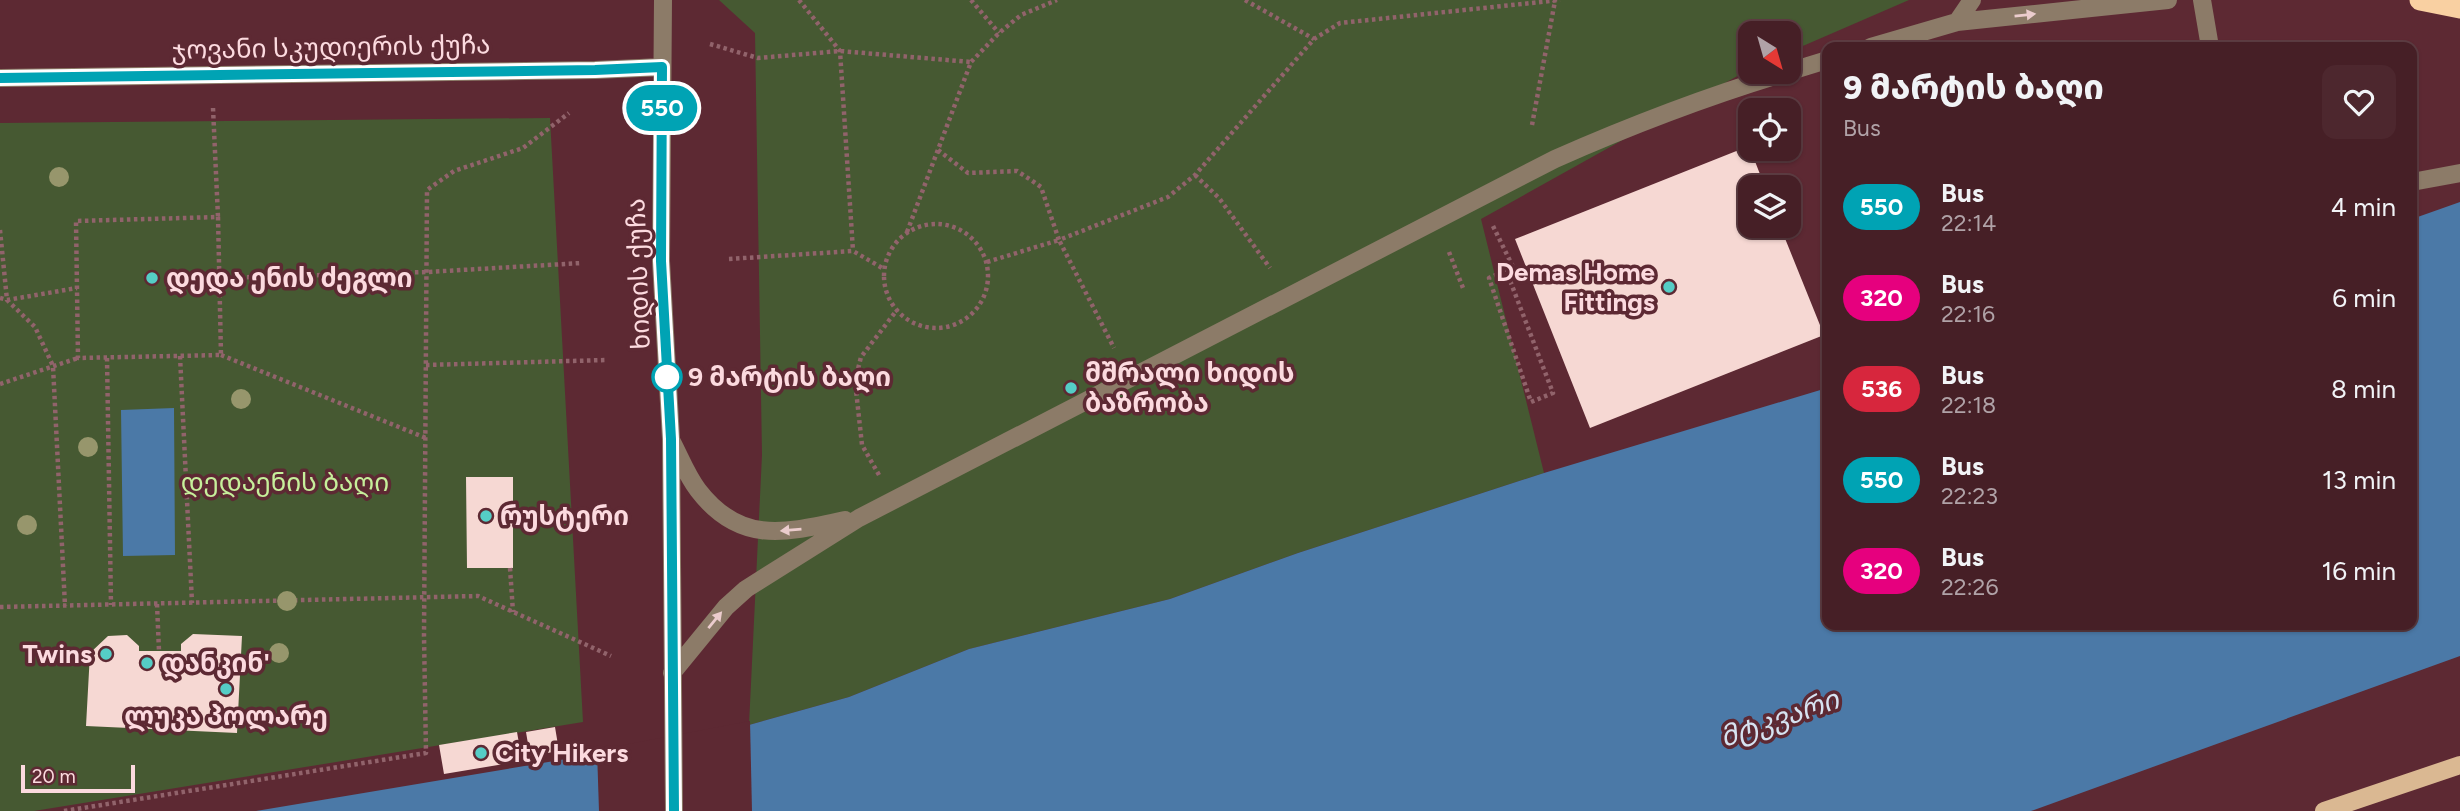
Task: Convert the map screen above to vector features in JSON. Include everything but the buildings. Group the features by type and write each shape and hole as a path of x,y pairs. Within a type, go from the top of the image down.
{"highway":[{"path":"2420,0 2460,8"}],"main road":[{"path":"2324,811 2460,765"}],"street":[{"name":"ხიდის ქუჩა","path":"663,0 661,261 671,439 674,811"},
{"path":"1957,22 1972,0"},
{"path":"1888,42 1957,22 2168,0"},
{"path":"2202,0 2209,42"},
{"path":"1801,68 1822,62"},
{"name":"ჯოვანი სკუდიერის ქუჩა","path":"0,78 662,67"},
{"path":"672,673 726,607 746,589 859,517 1555,159 1636,123 1747,84"},
{"path":"2417,181 2460,173"},
{"path":"671,439 697,488 727,520 754,529 773,531 804,529 859,517"}],"path":[{"path":"799,0 840,51 853,251"},
{"path":"971,0 999,33"},
{"path":"907,232 971,62 1021,15 1057,0"},
{"path":"1245,0 1314,39"},
{"path":"987,262 1059,240 1168,197 1195,176 1314,39 1340,23 1556,0 1532,125"},
{"path":"710,44 758,58 840,51 971,62"},
{"path":"213,108 221,355"},
{"path":"64,811 426,753 427,190 454,171 523,148 569,113"},
{"path":"938,150 968,173 1017,171 1041,187 1059,240 1114,348"},
{"path":"1195,176 1219,198 1270,268"},
{"path":"78,358 76,221 218,217"},
{"path":"939,223 955,227 969,235 981,247 987,262 989,279 985,296 975,311 962,322 945,327 927,327 911,321 897,310 888,296 884,269 895,243 907,232 923,225 939,223"},
{"path":"1493,226 1513,267 1506,270 1489,278 1531,402 1553,393 1506,270"},
{"path":"0,230 6,300"},
{"path":"729,259 853,251 884,269"},
{"path":"1449,252 1463,288"},
{"path":"219,278 426,272 582,263"},
{"path":"6,300 77,288"},
{"path":"0,298 6,300 34,327 53,366 65,606"},
{"path":"879,475 862,445 855,381 862,357 897,310"},
{"path":"0,384 78,358 221,355 426,438"},
{"path":"180,356 192,603"},
{"path":"107,358 111,604"},
{"path":"426,365 606,360"},
{"path":"510,568 513,612"},
{"path":"0,607 478,596 611,656"},
{"path":"157,604 159,651"}],"green space":[{"name":"9 მარტის ბაღი","path":"719,0 1909,0 1801,47 1801,21 1738,21 1738,76 1481,219 1544,473 1298,553 1170,599 969,649 849,697 749,725 762,455 755,33"},
{"name":"დედაენის ბაღი","path":"550,118 583,722 34,811 0,811 0,123"}],"water":[{"name":"მტკვარი","path":"2460,202 2460,656 2031,811 256,811 596,754 749,725 849,697 969,649 1170,599 1298,553 1544,473 1822,390 1822,630 2417,630 2417,217"},
{"path":"174,408 175,555 123,556 121,410"}],"pier":[{"path":"750,721 752,811 599,811 597,750"}],"bus line":[{"name":"550","path":"0,78 662,67 661,261 671,439 674,811"}],"place":[{"name":"დედა ენის ძეგლი","path":"152,278"},
{"name":"Demas Home Fittings","path":"1669,287"},
{"name":"9 მარტის ბაღი","path":"667,377"},
{"name":"მშრალი ხიდის ბაზრობა","path":"1071,388"},
{"name":"რუსტერი","path":"486,516"},
{"name":"Twins","path":"106,654"},
{"name":"დანკინ'","path":"147,663"},
{"name":"ლუკა პოლარე","path":"226,689"},
{"name":"City Hikers","path":"481,753"}]}
